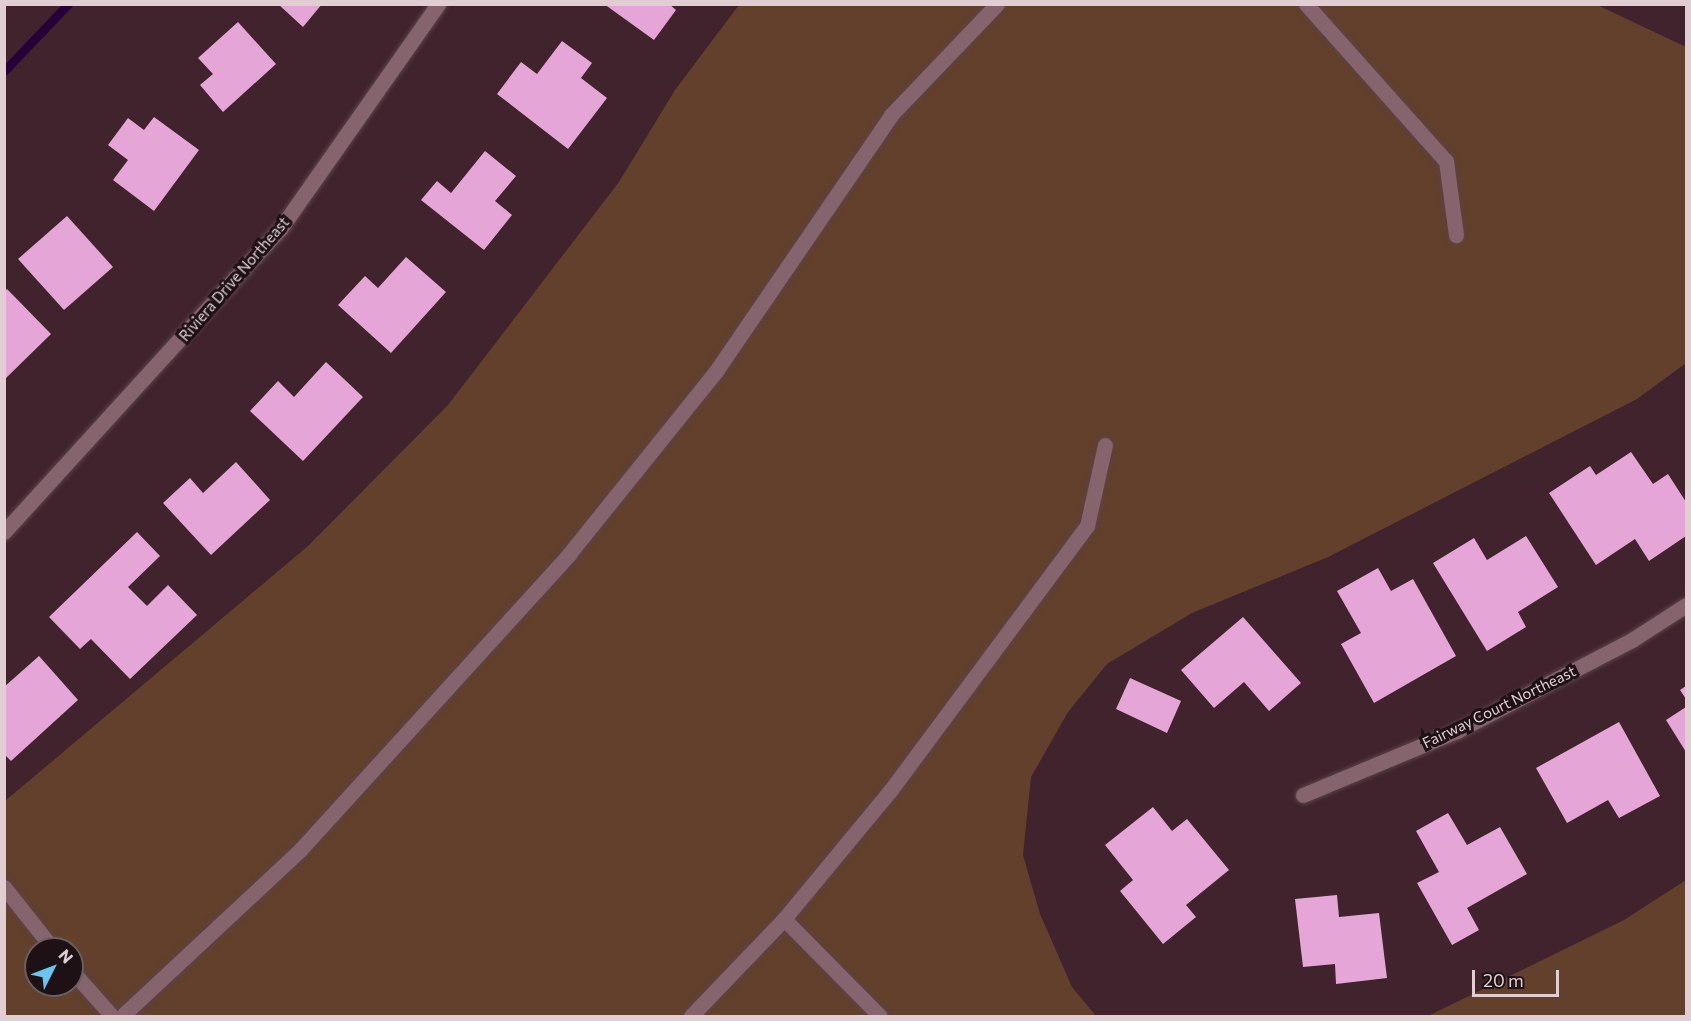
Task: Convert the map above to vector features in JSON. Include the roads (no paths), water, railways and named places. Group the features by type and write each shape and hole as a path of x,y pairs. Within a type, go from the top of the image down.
{"street":[{"name":"Riviera Drive Northeast","path":"4,532 279,229 438,4"},
{"path":"122,1017 301,849 569,554 716,371 891,115 997,4"},
{"path":"1306,4 1446,161 1456,235"},
{"path":"691,1017 784,919 890,791 1087,526 1105,445"},
{"name":"Fairway Court Northeast","path":"1303,795 1457,731 1632,640 1686,605"},
{"path":"4,887 9,903 42,937"},
{"path":"784,919 880,1017"},
{"path":"84,985 112,1017"}],"waterway":[{"path":"4,71 68,4"}]}
